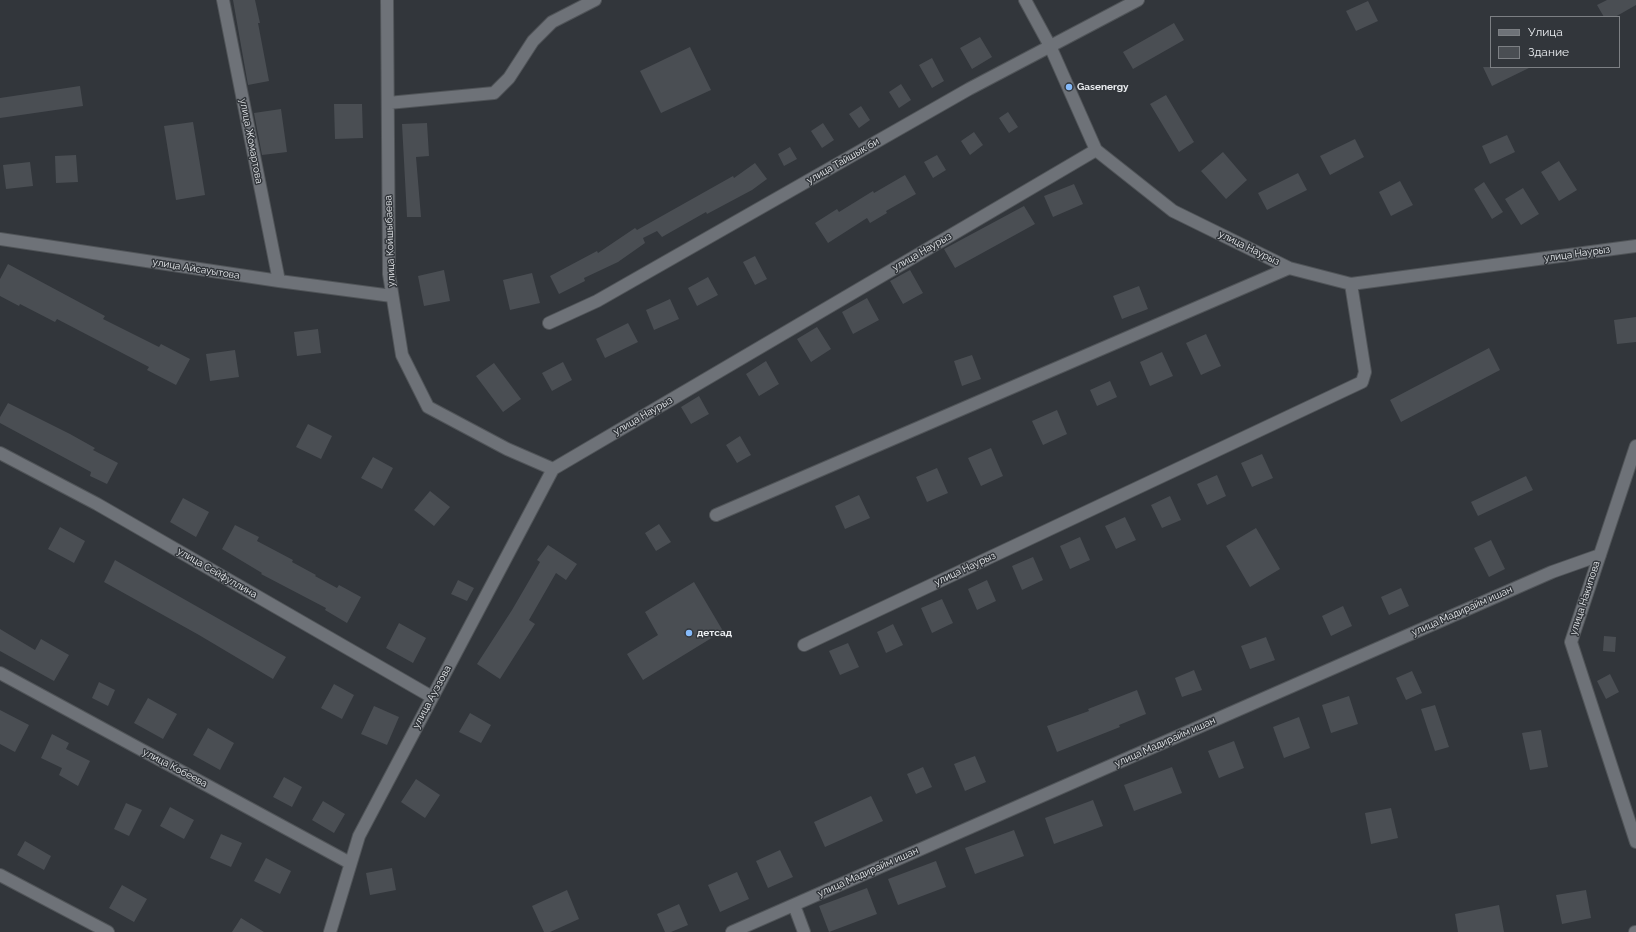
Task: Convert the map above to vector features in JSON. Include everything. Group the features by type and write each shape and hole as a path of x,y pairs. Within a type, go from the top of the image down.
{"street":[{"name":"улица Жомартова","path":"223,0 279,281"},
{"name":"улица Койшыбаева","path":"387,0 389,274 402,355 428,407 507,449 553,469"},
{"path":"388,103 494,93 509,78 533,41 552,22 594,0"},
{"path":"1025,0 1050,46 1096,150"},
{"name":"улица Тайшык би","path":"549,323 596,301 969,88 1138,0"},
{"name":"улица Наурыз","path":"553,469 1096,150 1173,211 1289,268 1351,284 1636,246"},
{"name":"улица Айсауытова","path":"0,239 279,281 392,296"},
{"name":"улица Наурыз","path":"716,515 1289,268"},
{"name":"улица Наурыз","path":"804,645 1362,382 1365,372 1351,284"},
{"name":"улица Накипова","path":"1636,446 1571,642 1636,842"},
{"name":"улица Сейфуллина","path":"0,453 98,504 432,697"},
{"name":"улица Ауэзова","path":"330,932 359,836 553,469"},
{"name":"улица Мадирайм ишан","path":"732,932 1552,572 1600,555"},
{"name":"улица Кобеева","path":"0,673 350,863"},
{"path":"0,874 108,932"},
{"path":"794,905 804,932"}],"building":[{"path":"233,0 255,0 269,81 248,85"},
{"path":"1607,0 1636,0 1636,5 1617,16 1603,16 1597,5"},
{"path":"1368,1 1378,21 1356,31 1346,11"},
{"path":"1174,23 1184,40 1133,69 1123,52"},
{"path":"980,37 992,57 972,69 960,48"},
{"path":"690,47 711,90 661,113 640,71"},
{"path":"932,58 944,81 932,88 919,65"},
{"path":"1483,67 1529,68 1492,86"},
{"path":"901,84 911,100 899,108 889,92"},
{"path":"80,86 83,106 0,118 0,98"},
{"path":"1166,95 1194,142 1179,152 1150,104"},
{"path":"334,104 362,104 363,138 335,139"},
{"path":"861,106 870,120 859,128 849,114"},
{"path":"281,109 287,152 262,155 254,113"},
{"path":"1008,112 1018,127 1009,133 999,118"},
{"path":"193,122 205,195 176,200 164,126"},
{"path":"427,123 429,156 416,157 421,217 407,217 402,124"},
{"path":"823,123 834,140 822,148 811,131"},
{"path":"974,132 983,145 970,155 961,141"},
{"path":"1507,135 1515,152 1490,164 1482,146"},
{"path":"1355,139 1364,157 1330,175 1320,156"},
{"path":"790,147 797,159 784,166 778,154"},
{"path":"1223,152 1247,180 1226,199 1201,171"},
{"path":"76,155 78,182 56,183 55,156"},
{"path":"937,155 946,170 933,178 924,162"},
{"path":"1559,161 1577,190 1559,201 1541,172"},
{"path":"30,162 33,186 6,189 3,165"},
{"path":"755,163 767,179 752,190 707,214 706,212 662,237 657,231 643,238 645,243 618,262 584,278 585,281 559,294 550,276 597,251 598,253 635,228 637,230 733,176 734,178"},
{"path":"1298,173 1307,190 1267,210 1258,193"},
{"path":"905,175 916,194 886,211 887,213 870,223 867,218 828,243 815,223 837,209 839,212 873,191 874,193"},
{"path":"1400,181 1413,205 1391,216 1379,192"},
{"path":"1484,182 1503,212 1492,219 1474,189"},
{"path":"1074,184 1083,204 1053,217 1044,196"},
{"path":"1523,188 1539,214 1521,225 1505,199"},
{"path":"1024,206 1035,224 955,268 944,249"},
{"path":"755,256 767,279 755,285 743,262"},
{"path":"8,264 105,316 103,319 159,347 161,344 190,359 176,385 147,370 149,367 57,319 55,322 20,304 19,306 0,296 0,279"},
{"path":"444,270 450,301 424,306 418,276"},
{"path":"910,270 923,293 903,304 890,281"},
{"path":"532,273 540,303 510,310 503,280"},
{"path":"708,277 718,295 697,306 688,288"},
{"path":"1139,286 1148,309 1122,319 1113,296"},
{"path":"867,298 879,320 853,334 842,312"},
{"path":"670,299 679,319 654,330 646,310"},
{"path":"1636,317 1636,342 1617,344 1614,320"},
{"path":"628,323 638,342 605,358 596,339"},
{"path":"817,327 831,349 811,362 797,339"},
{"path":"318,329 321,353 297,356 294,332"},
{"path":"1206,334 1221,366 1201,375 1186,343"},
{"path":"1489,348 1500,370 1401,422 1390,400"},
{"path":"235,350 239,377 210,381 206,354"},
{"path":"1162,352 1173,376 1150,386 1140,362"},
{"path":"972,355 981,379 962,386 954,361"},
{"path":"766,361 779,384 759,396 746,374"},
{"path":"563,362 572,380 552,391 542,373"},
{"path":"494,363 521,399 503,412 476,376"},
{"path":"1110,381 1117,397 1097,406 1090,390"},
{"path":"699,396 709,414 691,424 681,407"},
{"path":"8,403 70,434 95,448 93,450 118,463 107,484 90,476 91,472 0,423 0,417"},
{"path":"1057,410 1067,434 1043,445 1032,421"},
{"path":"308,424 332,436 321,459 296,447"},
{"path":"740,436 751,455 737,463 726,445"},
{"path":"991,448 1003,476 981,486 968,458"},
{"path":"1262,454 1273,478 1252,487 1241,463"},
{"path":"373,457 393,468 382,489 361,478"},
{"path":"937,468 948,493 927,502 916,477"},
{"path":"1217,475 1226,496 1207,505 1197,484"},
{"path":"1526,476 1533,490 1478,516 1471,502"},
{"path":"430,491 450,507 434,526 414,510"},
{"path":"859,495 870,518 845,529 835,506"},
{"path":"1170,496 1181,520 1162,528 1151,505"},
{"path":"183,498 209,512 196,537 170,522"},
{"path":"1125,517 1136,540 1116,549 1105,526"},
{"path":"659,524 671,542 656,551 645,533"},
{"path":"235,525 259,537 257,541 293,560 292,562 316,575 315,576 337,588 339,585 361,597 347,623 325,610 326,608 261,574 262,573 222,549"},
{"path":"60,527 85,541 74,563 48,549"},
{"path":"1256,528 1280,569 1250,587 1226,546"},
{"path":"1080,537 1090,560 1070,569 1060,546"},
{"path":"1491,540 1505,569 1489,577 1474,548"},
{"path":"548,545 577,564 566,580 556,573 529,620 535,624 500,679 477,664 512,610 540,562 537,560"},
{"path":"1033,557 1043,580 1022,590 1012,566"},
{"path":"115,560 286,657 273,679 199,635 104,582"},
{"path":"458,580 474,588 467,601 451,594"},
{"path":"987,580 996,601 977,610 968,589"},
{"name":"детсад","path":"694,582 723,631 643,680 627,654 658,635 645,612"},
{"path":"1401,588 1409,606 1389,615 1381,597"},
{"path":"942,599 953,623 932,633 921,608"},
{"path":"1343,606 1352,626 1331,636 1322,616"},
{"path":"399,623 426,638 413,663 386,648"},
{"path":"893,624 903,645 886,653 877,632"},
{"path":"0,629 35,650 41,639 69,655 54,681 0,651"},
{"path":"1604,636 1616,637 1615,652 1603,651"},
{"path":"1266,637 1275,660 1250,669 1241,646"},
{"path":"848,643 859,667 840,675 829,651"},
{"path":"1194,670 1202,690 1182,697 1175,678"},
{"path":"1412,671 1422,693 1406,700 1396,678"},
{"path":"1610,674 1619,692 1606,699 1597,681"},
{"path":"99,682 115,690 108,706 92,698"},
{"path":"334,684 354,695 342,719 321,708"},
{"path":"1137,690 1146,714 1119,725 1120,727 1057,752 1047,726 1089,711 1088,709"},
{"path":"1349,696 1358,724 1331,733 1322,705"},
{"path":"148,698 177,714 163,739 134,723"},
{"path":"1435,705 1449,747 1435,751 1421,709"},
{"path":"374,706 399,717 387,745 361,734"},
{"path":"0,710 29,725 15,752 0,744"},
{"path":"470,713 491,725 481,743 459,732"},
{"path":"1299,717 1310,748 1284,758 1273,727"},
{"path":"208,728 234,743 220,770 193,755"},
{"path":"1541,730 1548,767 1530,770 1522,733"},
{"path":"52,734 69,743 66,749 90,761 78,786 59,775 62,768 41,758"},
{"path":"1234,741 1244,768 1219,778 1208,751"},
{"path":"975,756 986,782 965,791 954,764"},
{"path":"923,767 932,787 916,794 907,774"},
{"path":"1172,767 1182,793 1134,811 1124,785"},
{"path":"284,777 302,787 292,807 273,797"},
{"path":"416,779 440,795 425,818 401,802"},
{"path":"871,796 883,821 825,847 814,822"},
{"path":"1093,800 1103,826 1054,844 1045,818"},
{"path":"323,801 345,814 334,833 312,820"},
{"path":"126,803 142,810 129,836 114,829"},
{"path":"170,807 194,820 184,839 160,826"},
{"path":"1391,808 1398,838 1371,844 1365,813"},
{"path":"1014,830 1024,856 975,874 965,848"},
{"path":"221,834 242,843 231,867 210,858"},
{"path":"25,841 51,856 44,870 17,855"},
{"path":"780,850 793,877 768,888 756,861"},
{"path":"266,858 291,871 280,894 254,881"},
{"path":"936,861 946,887 898,905 888,879"},
{"path":"392,868 396,890 370,895 366,873"},
{"path":"737,872 749,899 720,912 708,885"},
{"path":"122,885 147,899 134,922 109,908"},
{"path":"867,888 877,914 829,932 819,906"},
{"path":"567,890 579,919 550,932 544,932 532,906"},
{"path":"1586,890 1591,918 1562,924 1556,895"},
{"path":"679,904 688,925 671,932 665,932 657,914"},
{"path":"1499,905 1504,932 1458,932 1455,914"},
{"path":"241,918 264,932 232,932"}],"place":[{"name":"Gasenergy","path":"1069,87"},
{"name":"детсад","path":"689,633"}]}
